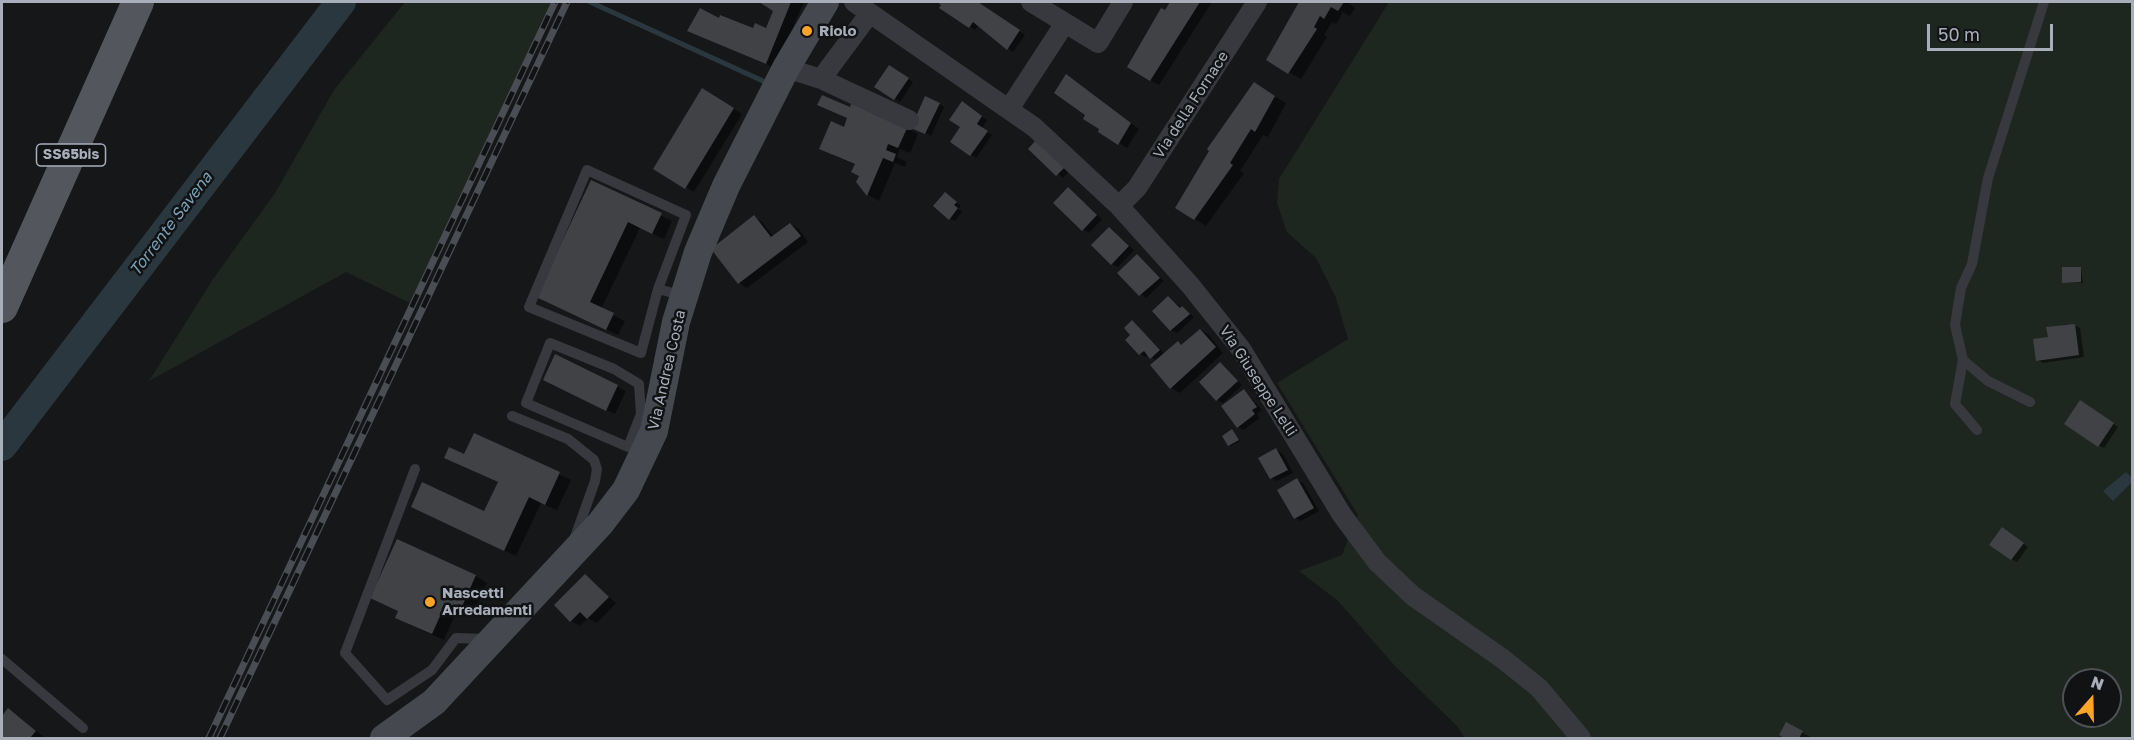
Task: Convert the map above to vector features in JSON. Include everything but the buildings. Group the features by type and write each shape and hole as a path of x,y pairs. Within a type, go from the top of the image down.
{"main road":[{"name":"SS65bis","path":"2,307 138,2"},
{"name":"Via Andrea Costa","path":"384,738 434,702 569,558 626,490 646,451 650,413 676,322 671,292 698,252 718,203 786,68 825,2"}],"street":[{"name":"Via Giuseppe Lelli","path":"854,2 1053,142 1119,206 1190,285 1241,349 1342,515 1377,562 1413,596 1503,659 1539,688 1581,738"},
{"path":"1032,2 1098,44 1120,3"},
{"name":"Via della Fornace","path":"1119,206 1137,188 1257,2"},
{"path":"821,79 870,13"},
{"path":"1009,109 1065,23"},
{"path":"786,68 821,79 909,120"}],"lane":[{"path":"1977,430 1955,404 1963,360 1955,325 1961,288 1972,264 1988,178 2044,2"},
{"path":"587,170 686,215 671,292 641,352 529,307 587,170"},
{"path":"550,344 614,369 639,384 650,413 628,447 526,403 550,344"},
{"path":"1963,360 1988,381 2030,402"},
{"path":"512,416 568,439 594,460 597,470 595,481 579,521 569,558"},
{"path":"415,469 345,653 387,700 432,670 456,638 494,639"},
{"path":"2,658 83,728"}],"shaded area":[{"path":"405,2 551,2 412,304 346,272 149,381 213,279 275,193 334,90"},
{"path":"1389,2 2132,2 2132,738 1465,738 1457,726 1395,666 1338,601 1299,571 1342,555 1358,515 1277,383 1348,339 1336,298 1316,258 1287,232 1277,203 1279,179"},
{"path":"2126,472 2132,478 2132,482 2113,501 2103,491"}],"waterway":[{"name":"Torrente Savena","path":"2,446 341,2"},
{"path":"590,2 763,81"}],"railway":[{"path":"209,738 555,2"},
{"path":"220,738 567,2"}],"place":[{"name":"Riolo","path":"807,31"},
{"name":"Nascetti Arredamenti","path":"430,602"}]}
